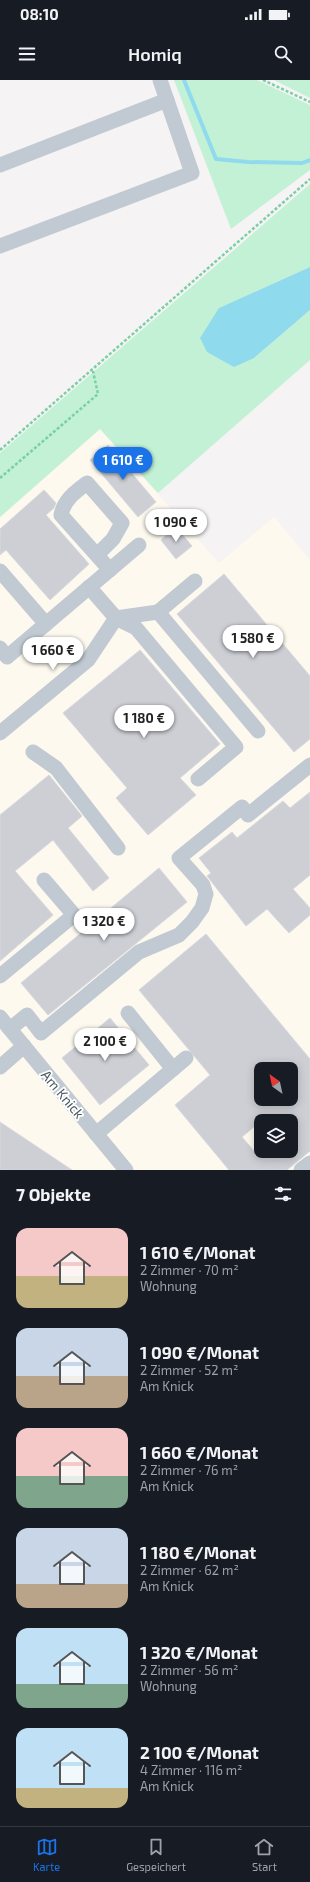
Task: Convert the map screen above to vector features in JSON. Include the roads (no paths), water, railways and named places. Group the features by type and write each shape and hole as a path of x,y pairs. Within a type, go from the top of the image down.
{"street":[{"path":"0,246 192,173 160,80"},
{"path":"0,165 167,100"},
{"path":"97,555 113,539 122,523 87,484 75,492 63,506 61,515 110,570"},
{"path":"0,648 7,657 139,545"},
{"path":"0,571 46,624"},
{"path":"0,733 88,660 116,618 158,612 195,581"},
{"path":"89,587 116,618 136,628 236,747 198,779"},
{"path":"158,612 258,731"},
{"path":"33,752 56,768 118,848"},
{"path":"10,1029 27,1015 42,1033 139,952 179,935 192,922 202,908 206,894 203,885 179,858 242,807 248,815 310,764"},
{"path":"0,976 74,915 44,880"},
{"path":"128,1013 174,1069"},
{"name":"Am Knick","path":"0,1017 126,1170"},
{"path":"0,1067 24,1046"},
{"path":"96,1134 186,1058"},
{"path":"301,1170 310,1163"}],"water":[{"path":"310,267 310,310 254,358 234,367 207,352 200,338 219,308"}],"waterway":[{"path":"184,80 216,159 248,162 302,163 310,160"}]}
